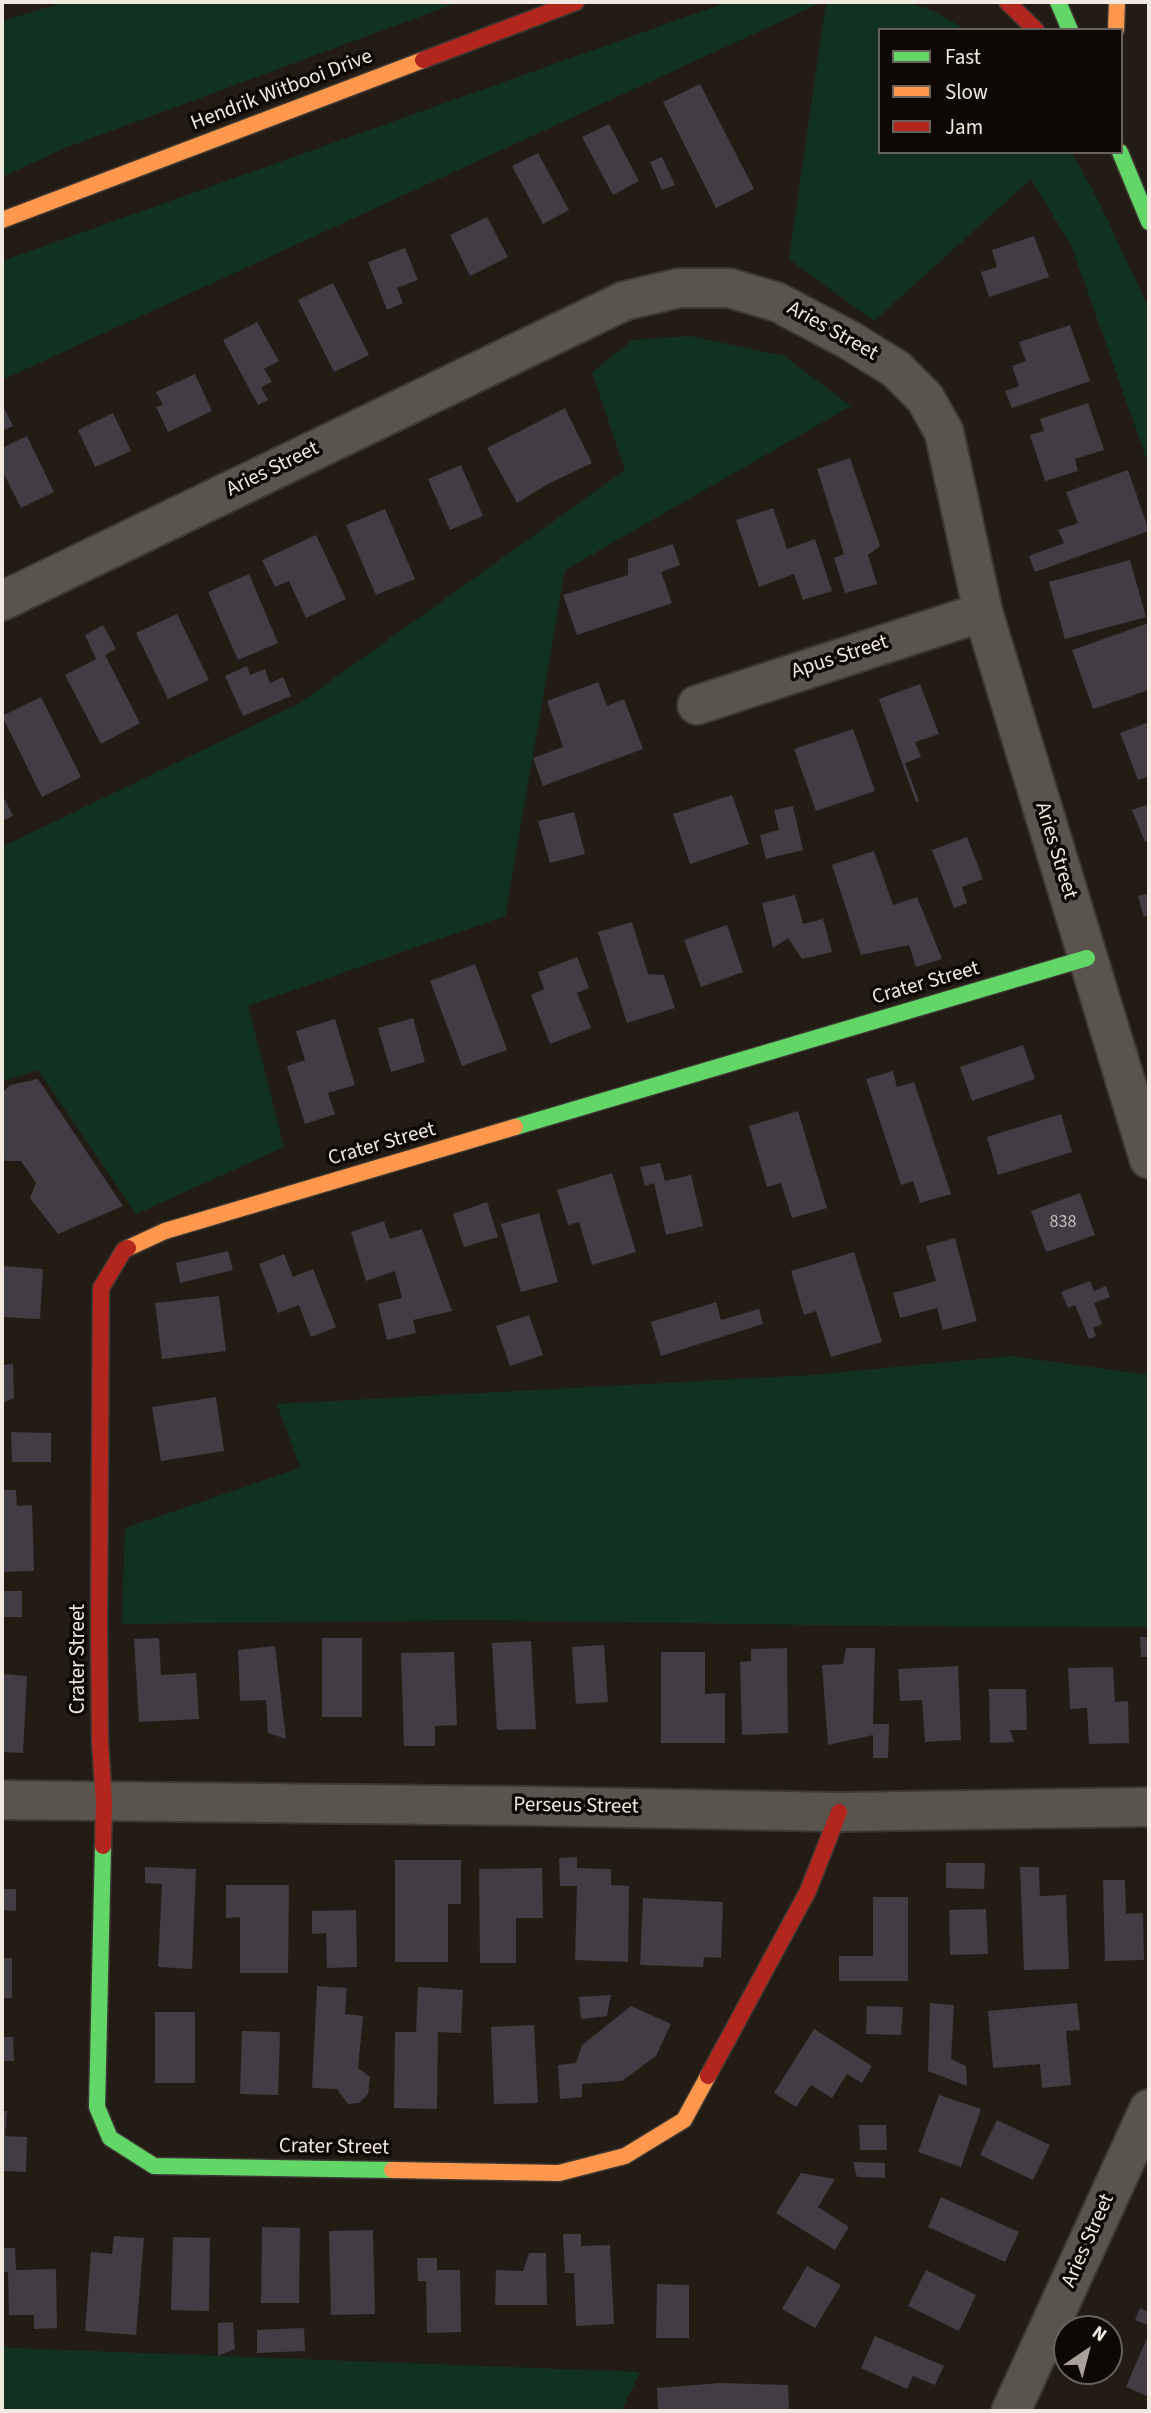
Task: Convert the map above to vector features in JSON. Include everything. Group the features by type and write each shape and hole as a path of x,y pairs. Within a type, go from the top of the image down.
{"street":[{"name":"Hendrik Witbooi Drive","path":"2,220 576,2"},
{"path":"1007,2 1034,28"},
{"path":"1058,2 1069,28"},
{"path":"1116,28 1117,2"},
{"path":"1121,154 1149,222"},
{"name":"Aries Street","path":"2,601 624,301 679,288 729,288 777,302 849,340 896,369 925,398 944,432 983,612 1149,1159"},
{"name":"Apus Street","path":"697,705 983,612"},
{"name":"Crater Street","path":"839,1812 808,1891 684,2120 625,2157 559,2174 154,2166 110,2138 97,2107 104,1802 100,1741 99,1626 101,1288 124,1250 165,1231 1087,958"},
{"name":"Perseus Street","path":"2,1800 527,1805 839,1812 1149,1807"},
{"name":"Aries Street","path":"1011,2411 1149,2109"}],"green space":[{"path":"65,2 459,2 65,148 2,177 2,21"},
{"path":"728,2 823,2 2,380 2,261"},
{"path":"826,2 906,2 933,11 963,28 878,28 878,154 1073,154 1099,202 1149,309 1149,466 1072,247 1031,179 874,321 789,259"},
{"path":"690,336 784,356 851,406 565,570 505,916 248,1006 284,1147 136,1214 38,1070 2,1081 2,847 300,703 625,470 592,372 633,340"},
{"path":"1011,1356 1149,1375 1149,1627 476,1620 122,1624 125,1528 300,1468 277,1404 812,1375"},
{"path":"2,2345 12,2348 640,2372 621,2411 2,2411"}],"building":[{"path":"700,84 754,189 716,208 663,102"},
{"path":"609,124 639,181 613,195 582,137"},
{"path":"538,153 569,210 543,224 512,166"},
{"path":"662,157 675,185 662,190 650,162"},
{"path":"487,217 508,257 470,276 450,235"},
{"path":"1034,236 1049,277 989,297 981,272 997,267 992,250"},
{"path":"405,248 418,280 397,288 403,303 387,310 368,262"},
{"path":"333,283 369,355 334,372 298,300"},
{"path":"257,322 279,361 264,369 272,382 261,387 268,400 258,405 223,340"},
{"path":"1070,325 1090,381 1012,408 1005,391 1019,386 1012,366 1026,361 1019,342"},
{"path":"195,374 212,411 168,432 156,407 163,405 156,392"},
{"path":"1088,403 1104,450 1075,459 1078,471 1045,481 1030,435 1044,431 1040,419"},
{"path":"2,404 13,426 2,431"},
{"path":"565,408 592,463 548,484 517,503 487,448"},
{"path":"113,413 131,451 95,467 78,430"},
{"path":"27,436 54,492 21,508 2,470 2,448"},
{"path":"850,458 880,546 868,555 877,584 845,593 834,558 844,554 817,469"},
{"path":"461,465 483,516 450,530 428,479"},
{"path":"1128,470 1149,531 1035,572 1029,556 1064,543 1058,530 1078,523 1066,492"},
{"path":"773,508 787,549 815,539 832,591 803,600 794,574 759,587 736,520"},
{"path":"385,509 415,579 376,595 346,525"},
{"path":"316,535 346,599 306,618 289,581 275,587 262,560"},
{"path":"673,544 680,565 661,572 672,603 577,635 563,595 628,575 628,559"},
{"path":"1130,560 1146,617 1065,639 1049,582"},
{"path":"249,574 278,643 238,660 208,592"},
{"path":"177,614 209,680 168,699 136,633"},
{"path":"1149,623 1149,690 1093,709 1072,650"},
{"path":"103,625 116,649 105,655 140,723 101,744 65,675 96,659 85,635"},
{"path":"247,666 250,675 265,669 270,683 283,677 291,696 243,716 225,676"},
{"path":"598,682 607,706 624,699 643,749 543,786 533,758 563,747 547,701"},
{"path":"920,684 939,734 915,742 921,757 905,763 919,801 916,802 879,699"},
{"path":"41,697 81,777 42,797 2,716"},
{"path":"1149,722 1149,776 1138,780 1120,733"},
{"path":"853,729 875,791 816,811 794,749"},
{"path":"2,794 13,816 2,821"},
{"path":"732,795 749,844 690,864 673,814"},
{"path":"1149,804 1149,840 1145,842 1132,810"},
{"path":"793,806 803,850 766,859 760,835 779,830 774,810"},
{"path":"574,812 585,854 550,863 538,821"},
{"path":"967,837 983,879 962,887 967,903 954,908 932,850"},
{"path":"874,851 893,905 917,897 942,959 916,967 909,945 861,955 832,865"},
{"path":"1149,893 1149,915 1144,917 1138,896"},
{"path":"795,895 803,924 823,919 832,952 802,959 788,938 773,948 762,903"},
{"path":"632,922 648,974 664,975 675,1008 627,1023 598,932"},
{"path":"727,925 743,972 701,987 684,940"},
{"path":"577,957 589,988 577,993 591,1028 550,1044 531,995 544,989 538,972"},
{"path":"475,964 507,1050 462,1066 430,981"},
{"path":"413,1018 425,1062 391,1072 378,1028"},
{"path":"335,1019 355,1085 328,1093 335,1114 305,1124 287,1066 305,1060 296,1031"},
{"path":"1023,1045 1035,1079 972,1101 960,1067"},
{"path":"893,1071 897,1087 914,1082 951,1194 920,1203 913,1181 901,1185 866,1079"},
{"path":"38,1079 123,1206 58,1234 30,1198 36,1183 21,1161 5,1161 2,1155 2,1093 10,1085"},
{"path":"798,1111 827,1208 792,1218 781,1183 767,1187 749,1126"},
{"path":"1061,1114 1072,1152 998,1175 987,1137"},
{"path":"660,1163 665,1181 691,1175 703,1226 666,1235 654,1183 645,1186 640,1167"},
{"path":"612,1173 636,1252 592,1265 579,1222 568,1225 557,1190"},
{"path":"1080,1193 1095,1235 1046,1252 1031,1211"},
{"path":"487,1202 498,1237 464,1247 453,1214"},
{"path":"539,1213 558,1282 521,1292 501,1224"},
{"path":"384,1221 390,1239 422,1229 452,1311 413,1320 416,1333 387,1340 378,1304 402,1298 395,1271 366,1281 351,1232"},
{"path":"955,1238 977,1321 943,1330 937,1308 900,1318 893,1293 936,1281 926,1246"},
{"path":"228,1251 233,1270 180,1283 176,1263"},
{"path":"854,1252 882,1342 831,1357 816,1311 804,1315 791,1271"},
{"path":"284,1254 293,1277 313,1269 336,1327 311,1337 299,1305 278,1313 259,1264"},
{"path":"2,1266 43,1269 40,1319 2,1317"},
{"path":"1090,1281 1094,1291 1106,1286 1110,1297 1094,1303 1102,1324 1093,1328 1096,1336 1089,1339 1075,1305 1068,1308 1061,1292"},
{"path":"219,1296 226,1351 162,1359 155,1303"},
{"path":"716,1302 721,1320 759,1309 763,1324 661,1356 651,1322"},
{"path":"529,1315 543,1355 510,1366 496,1326"},
{"path":"13,1364 14,1398 2,1403 2,1365"},
{"path":"216,1397 224,1451 161,1461 152,1407"},
{"path":"11,1432 51,1433 51,1462 12,1462"},
{"path":"2,1490 16,1490 17,1506 32,1505 34,1571 2,1572"},
{"path":"2,1591 22,1591 22,1617 2,1617"},
{"path":"1140,1637 1149,1637 1149,1657 1141,1657"},
{"path":"159,1638 161,1675 196,1673 199,1719 139,1722 134,1639"},
{"path":"322,1638 362,1638 362,1717 322,1717"},
{"path":"531,1641 536,1729 497,1730 492,1643"},
{"path":"604,1645 608,1702 576,1704 572,1647"},
{"path":"275,1646 286,1739 268,1733 266,1700 240,1701 238,1650"},
{"path":"787,1648 788,1733 742,1735 740,1662 751,1661 751,1649"},
{"path":"846,1648 875,1648 873,1724 889,1724 888,1758 873,1758 873,1735 828,1745 822,1665 843,1664"},
{"path":"454,1652 457,1725 435,1726 435,1746 404,1746 401,1653"},
{"path":"661,1652 705,1652 705,1694 725,1693 725,1743 661,1743"},
{"path":"958,1666 961,1740 925,1742 922,1700 900,1701 898,1669"},
{"path":"1113,1667 1115,1702 1128,1701 1129,1743 1089,1744 1087,1708 1070,1709 1068,1668"},
{"path":"2,1674 27,1676 23,1753 2,1752"},
{"path":"989,1689 1026,1689 1027,1730 1010,1730 1014,1742 990,1743"},
{"path":"577,1857 577,1868 611,1869 611,1885 629,1886 628,1962 575,1960 577,1886 560,1886 559,1858"},
{"path":"395,1860 461,1860 461,1904 448,1904 448,1962 395,1962"},
{"path":"946,1863 985,1863 984,1889 946,1888"},
{"path":"145,1867 196,1869 192,1969 158,1967 162,1884 145,1883"},
{"path":"1020,1867 1039,1867 1040,1896 1066,1895 1069,1969 1024,1970"},
{"path":"542,1868 543,1918 516,1918 516,1963 480,1963 479,1869"},
{"path":"1103,1880 1125,1880 1126,1914 1143,1913 1144,1960 1105,1961"},
{"path":"226,1885 289,1885 288,1973 240,1973 240,1917 226,1918"},
{"path":"2,1889 16,1889 16,1911 2,1910"},
{"path":"873,1897 908,1897 908,1981 839,1981 839,1956 873,1956"},
{"path":"643,1898 723,1902 721,1958 704,1957 703,1967 640,1965"},
{"path":"986,1909 988,1954 950,1955 949,1910"},
{"path":"356,1910 357,1967 327,1968 326,1933 312,1934 312,1911"},
{"path":"2,1958 12,1958 12,1998 2,1998"},
{"path":"317,1986 347,1988 345,2014 363,2016 358,2068 370,2077 368,2094 359,2103 348,2104 337,2089 312,2088"},
{"path":"418,1987 463,1990 461,2033 438,2032 437,2109 394,2108 395,2032 416,2032"},
{"path":"611,1995 607,2016 581,2019 579,1997"},
{"path":"930,2003 954,2005 951,2059 966,2066 967,2086 928,2071"},
{"path":"1077,2003 1080,2030 1066,2031 1071,2085 1042,2088 1040,2064 993,2068 988,2011"},
{"path":"631,2006 671,2024 656,2056 622,2081 582,2084 582,2097 560,2099 558,2065 576,2063 582,2045"},
{"path":"867,2006 903,2007 901,2035 866,2034"},
{"path":"155,2012 195,2012 195,2083 155,2083"},
{"path":"534,2025 538,2103 494,2104 491,2027"},
{"path":"814,2029 872,2066 862,2083 847,2074 832,2098 811,2085 796,2107 774,2093"},
{"path":"242,2031 280,2032 278,2095 240,2094"},
{"path":"2,2037 13,2037 14,2061 2,2061"},
{"path":"939,2095 981,2109 961,2167 918,2152"},
{"path":"2,2111 7,2111 5,2136 27,2137 26,2172 2,2171"},
{"path":"997,2120 1050,2145 1033,2180 980,2155"},
{"path":"859,2125 886,2125 887,2150 860,2150"},
{"path":"853,2162 885,2163 885,2178 857,2177"},
{"path":"801,2173 835,2179 818,2207 849,2227 835,2250 776,2213"},
{"path":"941,2197 1019,2232 1005,2262 928,2227"},
{"path":"262,2227 300,2228 299,2303 261,2303"},
{"path":"373,2230 375,2314 331,2315 329,2231"},
{"path":"563,2234 581,2234 581,2246 610,2245 614,2324 576,2326 574,2273 565,2273"},
{"path":"114,2236 144,2238 136,2335 85,2331 91,2252 112,2254"},
{"path":"173,2237 210,2238 209,2311 171,2310"},
{"path":"2,2248 15,2248 16,2270 56,2269 57,2328 34,2329 34,2315 9,2315 8,2272 2,2272"},
{"path":"529,2253 546,2253 547,2305 495,2305 496,2270 523,2271"},
{"path":"417,2258 437,2258 437,2270 460,2270 461,2332 427,2333 426,2281 418,2281"},
{"path":"807,2266 841,2285 815,2328 782,2309"},
{"path":"926,2270 976,2295 959,2331 908,2306"},
{"path":"657,2284 689,2285 689,2338 656,2338"},
{"path":"1140,2308 1149,2312 1149,2326 1135,2320"},
{"path":"233,2322 235,2349 218,2356 218,2323"},
{"path":"304,2328 305,2351 257,2353 257,2330"},
{"path":"1149,2333 1149,2397 1126,2387"},
{"path":"875,2336 944,2366 935,2385 913,2376 907,2389 861,2368"},
{"path":"720,2383 788,2385 789,2411 658,2411 657,2388"}],"traffic: fast":[{"path":"1058,2 1069,28"},
{"path":"1121,154 1149,222"},
{"path":"515,1127 1087,958"},
{"path":"103,1846 97,2107 110,2138 154,2166 392,2170"}],"traffic: slow":[{"path":"1116,28 1117,2"},
{"path":"2,220 423,60"},
{"path":"128,1248 165,1231 515,1127"},
{"path":"392,2170 559,2173 625,2156 684,2120 708,2076"}],"traffic: jam":[{"path":"423,60 576,2"},
{"path":"1007,2 1034,28"},
{"path":"103,1846 99,1626 101,1288 124,1250 128,1248"},
{"path":"708,2076 808,1891 839,1812"}]}
